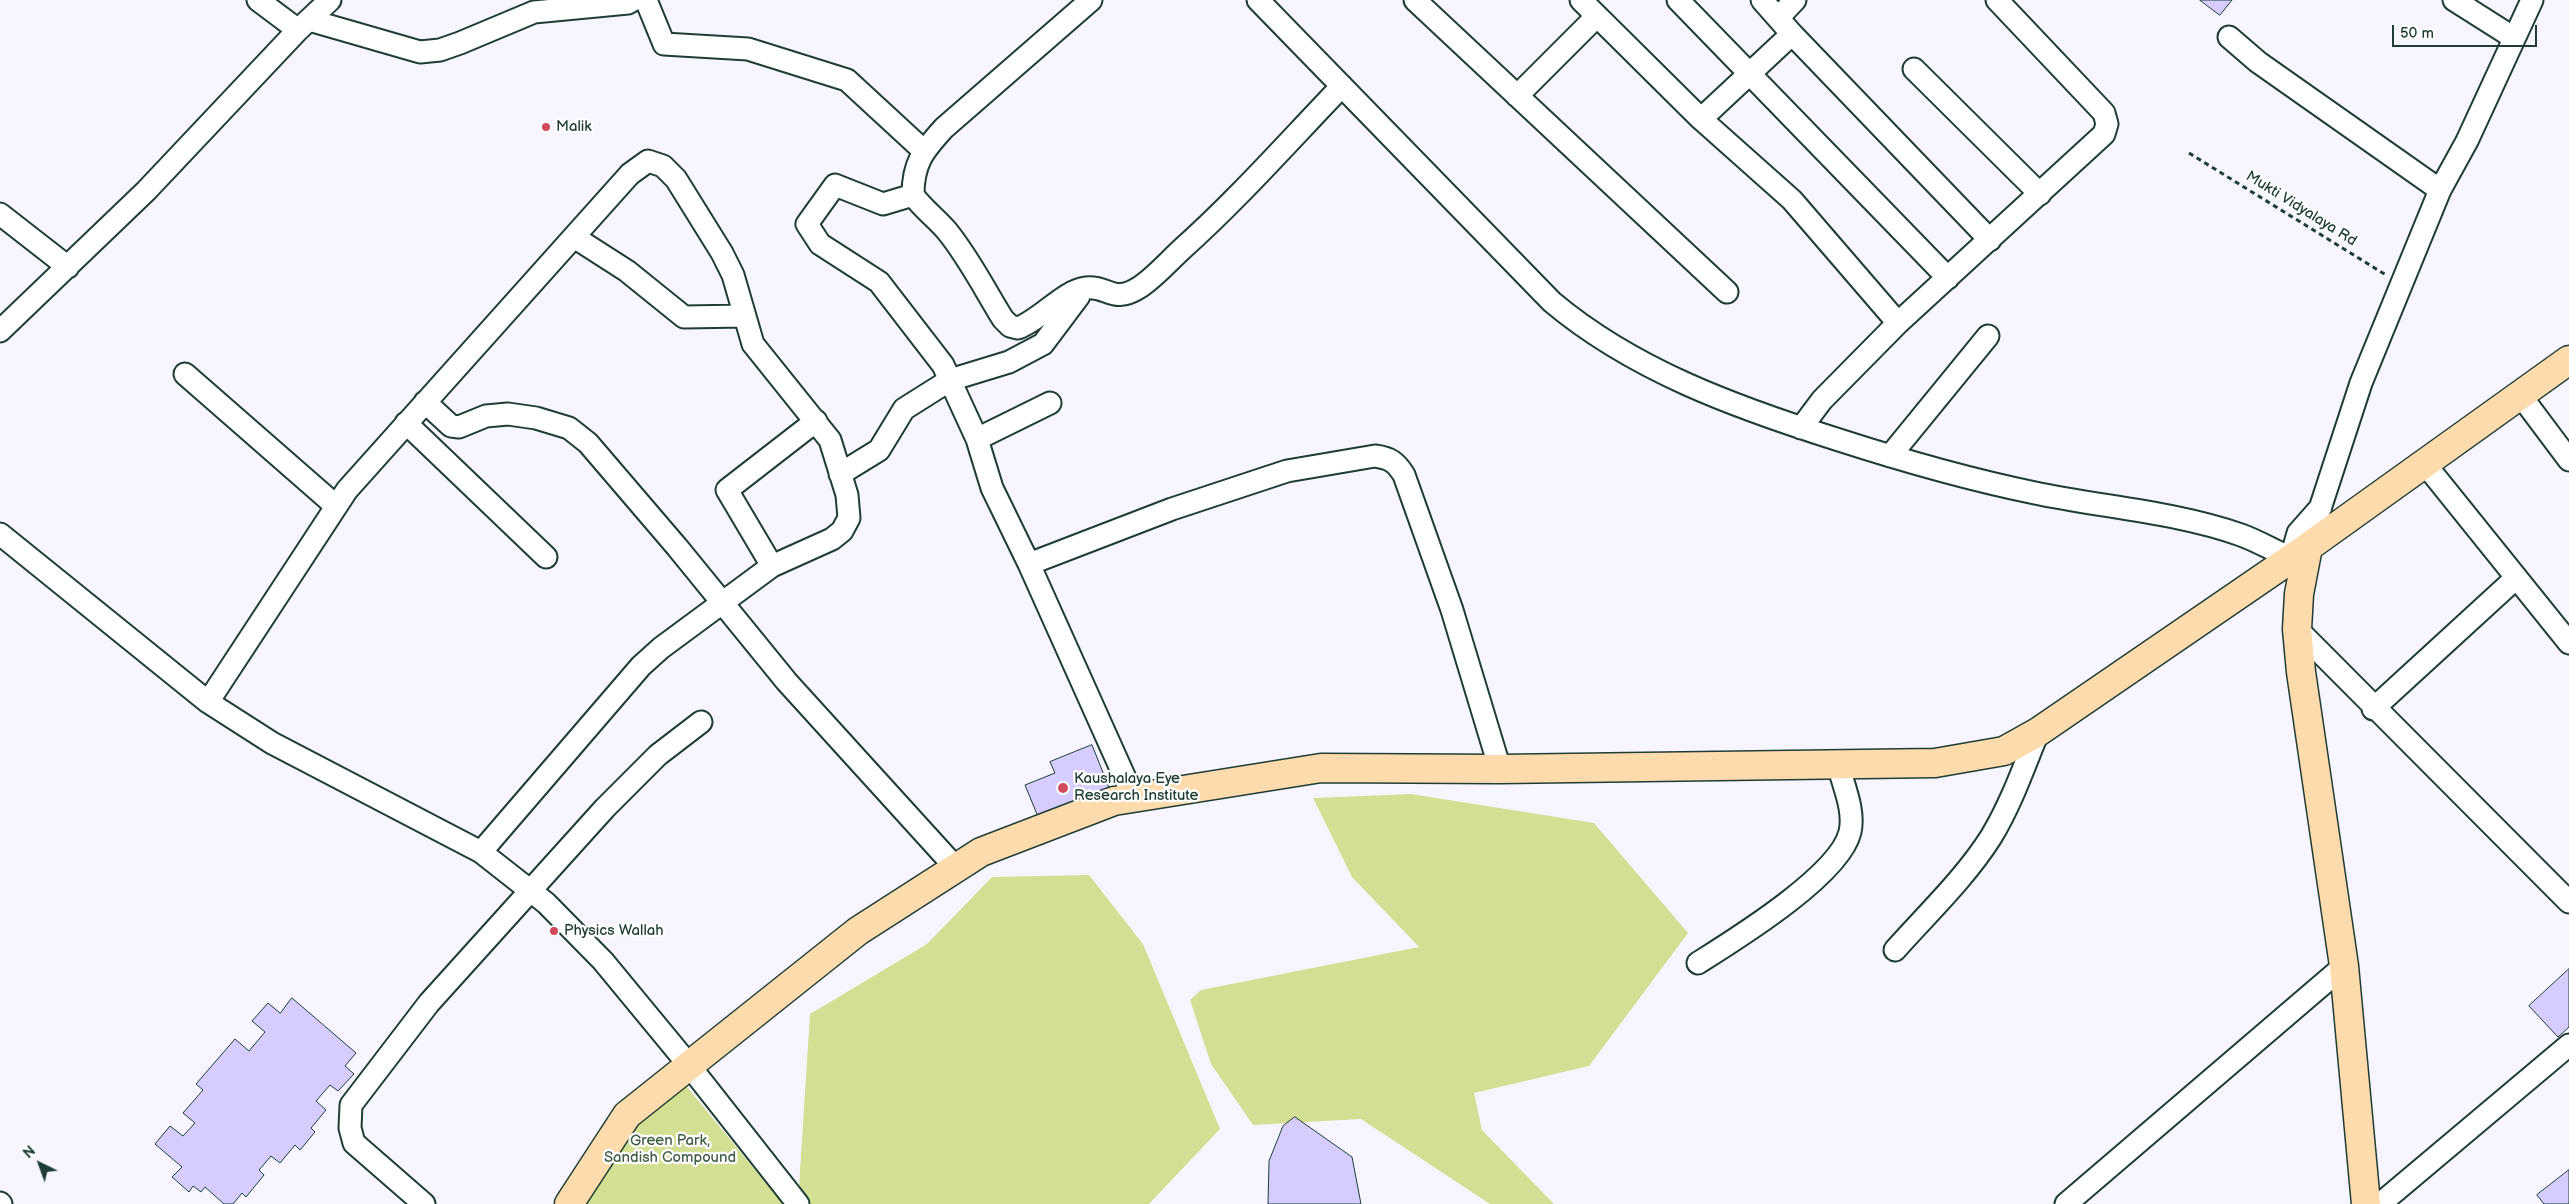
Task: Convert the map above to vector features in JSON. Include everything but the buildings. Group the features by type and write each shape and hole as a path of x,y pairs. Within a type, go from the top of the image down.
{"main road":[{"path":"569,1204 627,1115 688,1064 858,931 981,852 1114,801 1321,768 1500,769 1935,763 2004,751 2038,732 2299,553 2569,360"},
{"path":"2299,553 2297,629 2301,672 2344,966 2366,1204"}],"street":[{"path":"258,0 303,25 420,52 440,50 460,43 534,12 628,3 633,0"},
{"path":"0,331 146,191 303,25 330,0"},
{"path":"646,0 664,44 748,49 846,80 924,151"},
{"path":"1091,0 944,128 924,151 916,166 913,195 922,208 946,229 1003,319 1010,326 1018,328 1031,323 1068,296 1086,288 1098,289 1112,295 1123,294 1140,287 1205,229 1342,86"},
{"path":"1258,0 1552,302 1582,328 1624,352 1710,396 1801,428 1890,456 2034,493 2192,522 2299,553 2298,533 2321,507 2361,383 2440,190 2467,141 2532,0"},
{"path":"1415,0 1727,292"},
{"path":"1581,0 1701,119 1792,200 1898,323"},
{"path":"1678,0 1948,278"},
{"path":"1762,0 1792,34 1990,240"},
{"path":"1778,18 1795,0"},
{"path":"1801,428 1822,400 1898,323 2104,134 2107,124 2104,113 1997,0"},
{"path":"2454,0 2514,38"},
{"path":"1517,96 1597,16"},
{"path":"1701,119 1792,34"},
{"path":"2229,37 2258,62 2440,190"},
{"path":"1914,69 2040,194"},
{"path":"208,702 347,490 630,174 648,161 655,162 676,179 722,253 733,274 753,344 830,440 847,494 849,518 842,530 832,539 772,566 661,648 641,666 481,852"},
{"path":"913,195 883,204 835,185 807,224 820,244 879,282 943,365 977,439 992,488 1029,564 1134,798"},
{"path":"0,214 68,267"},
{"path":"574,237 627,272 684,317 744,316"},
{"path":"840,474 879,450 904,409 950,380 1008,362 1043,344 1086,288"},
{"path":"1890,456 1988,336"},
{"path":"185,374 336,506"},
{"path":"2521,396 2569,460"},
{"path":"425,402 451,426 459,427 486,416 508,414 536,418 569,428 594,450 677,546 720,603 787,682 956,868"},
{"path":"977,439 1050,402"},
{"path":"772,566 727,490 816,421"},
{"path":"406,423 546,557"},
{"path":"1029,564 1172,509 1287,471 1375,456 1389,458 1398,465 1411,493 1452,610 1500,769"},
{"path":"2425,464 2569,643"},
{"path":"0,534 208,702 272,743 481,852 546,903 603,961 688,1064 798,1204"},
{"path":"2373,708 2516,578"},
{"path":"2297,629 2373,708 2569,902"},
{"path":"424,1204 354,1143 350,1128 351,1105 429,1003 530,890 658,755 701,722"},
{"path":"1894,950 1969,866 1990,838 2009,803 2038,732"},
{"path":"1698,963 1754,928 1786,903 1828,866 1846,844 1850,830 1850,812 1838,764"},
{"path":"2066,1204 2344,966"},
{"path":"2380,1204 2569,1045"}],"path":[{"name":"Mukti Vidyalaya Rd","path":"2189,152 2401,285"}],"green space":[{"path":"1411,794 1594,823 1688,933 1589,1066 1474,1093 1482,1130 1554,1204 1490,1204 1361,1119 1253,1125 1211,1064 1190,1000 1201,990 1419,947 1352,877 1313,798"},
{"path":"1089,875 1143,944 1220,1129 1149,1204 800,1204 798,1202 810,1014 927,944 992,877"},
{"name":"Green Park, Sandish Compound","path":"679,1077 783,1204 569,1204 627,1115"}],"place":[{"name":"Malik","path":"546,127"},
{"name":"Kaushalaya Eye Research Institute","path":"1063,788"},
{"name":"Physics Wallah","path":"554,931"}]}
